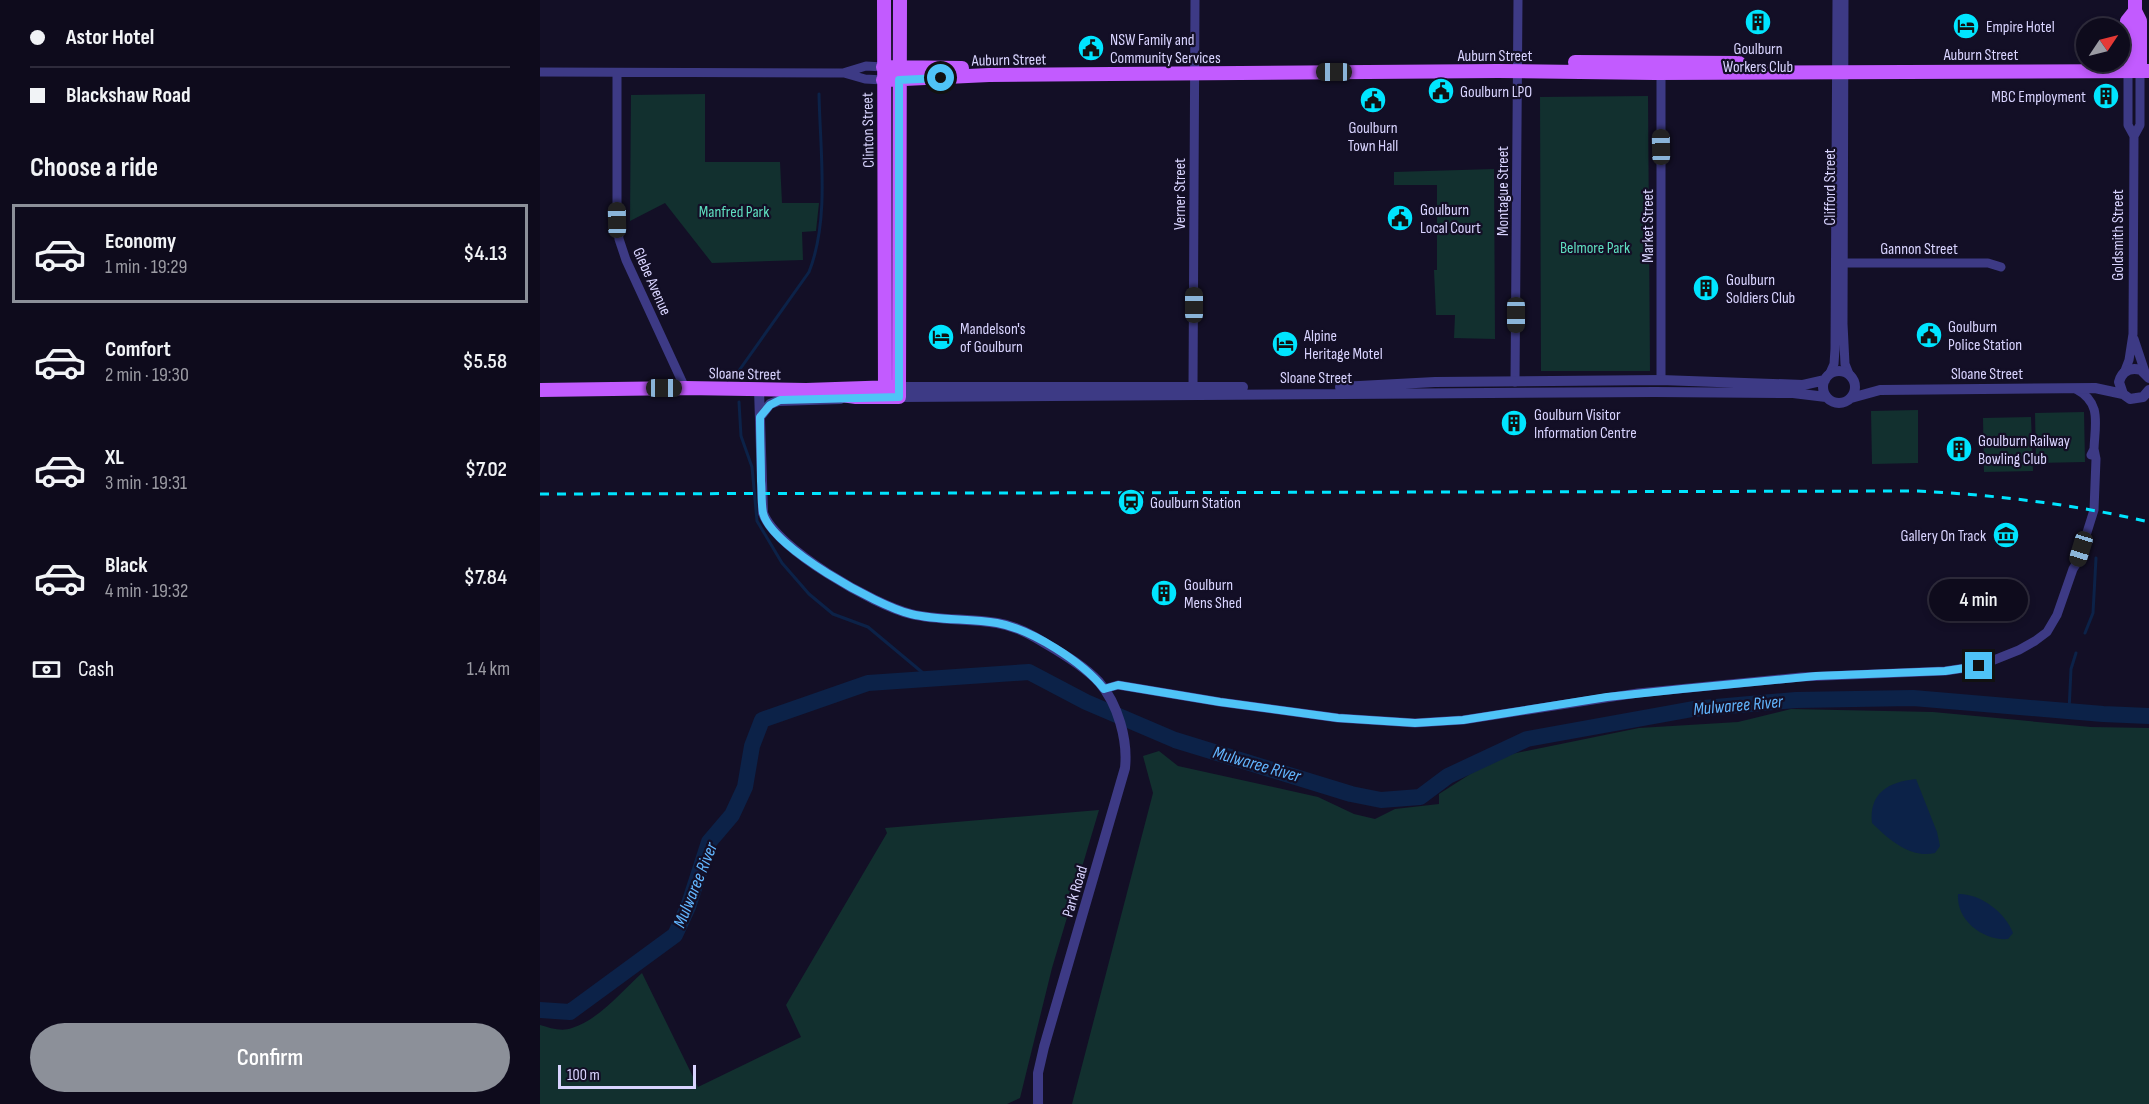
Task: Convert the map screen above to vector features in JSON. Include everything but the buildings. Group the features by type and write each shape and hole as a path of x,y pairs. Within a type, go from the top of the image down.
{"main road":[{"name":"Clinton Street","path":"884,0 883,74 893,259"},
{"name":"Clinton Street","path":"892,392 900,0"},
{"name":"Goldsmith Street","path":"2135,5 2127,21 2139,68"},
{"name":"Auburn Street","path":"883,74 1517,67 1635,62 1841,68"},
{"name":"Auburn Street","path":"1517,67 1661,72 1841,68 2139,68"},
{"name":"Sloane Street","path":"540,390 685,388 892,392"},
{"name":"Sloane Street","path":"806,390 856,398 892,392"}],"street":[{"name":"Verner Street","path":"1193,387 1195,0"},
{"name":"Montague Street","path":"1515,382 1518,0"},
{"name":"Clifford Street","path":"1837,0 1841,68"},
{"name":"Clifford Street","path":"1827,376 1834,364 1840,263 1841,68 1844,0"},
{"name":"Auburn Street","path":"540,72 843,73 866,66 883,74"},
{"name":"Goldsmith Street","path":"2122,376 2129,360 2133,334 2134,136 2140,124 2139,68"},
{"name":"Market Street","path":"1661,72 1661,380"},
{"name":"Glebe Avenue","path":"617,73 619,239 626,260 685,388"},
{"name":"Clifford Street","path":"1840,263 1845,364 1852,378"},
{"name":"Gannon Street","path":"1840,263 1988,263 2001,267"},
{"name":"Goldsmith Street","path":"2133,334 2137,351 2148,376"},
{"name":"Sloane Street","path":"2095,388 2132,369 2141,370 2148,376"},
{"path":"1840,371 1852,378 1855,390 1851,398 1841,403 1826,397 1823,390 1827,376 1840,371"},
{"name":"Sloane Street","path":"892,392 1661,380 1803,385 1827,376"},
{"path":"2122,376 2120,386 2123,394"},
{"name":"Sloane Street","path":"1852,378 1880,390"},
{"path":"1661,380 1664,384 1676,388 1707,388 1724,392"},
{"path":"1515,382 1520,388 1562,388 1576,393"},
{"name":"Sloane Street","path":"1851,398 1880,390 2095,388 2135,399 2148,393"},
{"name":"Park Road","path":"759,389 763,513 769,525 791,548 833,576 896,610 922,616 997,623 1019,629 1054,648 1092,676 1104,689 1113,705 1123,732 1126,758 1123,779 1044,1047 1038,1073 1038,1104"},
{"path":"2076,389 2087,394 2095,412"},
{"path":"1104,689 1118,685 1338,718 1415,723 1463,720 1607,697 1725,685 1849,674 1956,670 1979,666 2025,647 2043,635 2060,610 2088,508 2095,412 2099,399 2109,391"},
{"name":"Sloane Street","path":"892,392 1461,394 1724,392 1793,393 1826,397"},
{"path":"1461,394 1479,399"},
{"path":"760,417 768,406 778,401 856,398"}],"green space":[{"name":"Manfred Park","path":"705,94 705,162 780,162 782,203 819,203 816,231 802,232 803,260 712,263 665,203 630,221 631,95"},
{"name":"Belmore Park","path":"1648,96 1650,371 1541,371 1540,97"},
{"path":"1494,169 1495,339 1454,338 1455,315 1436,315 1434,270 1437,270 1437,185 1394,185 1394,172"},
{"path":"1918,410 1918,463 1872,464 1871,411"},
{"path":"2084,412 2085,462 2036,463 2035,413"},
{"path":"2031,417 2033,471 1984,472 1983,418"},
{"path":"1791,709 1933,712 2091,727 2149,728 2149,1104 1072,1104 1153,793 1143,756 1159,751 1178,766 1318,797 1354,814 1375,819 1395,809 1439,804 1439,794 1497,757 1639,728 1738,722"},
{"path":"1099,810 1052,968 1020,1098 1007,1104 540,1104 540,1025 564,1030 582,1024 601,1011 642,973 698,1087 801,1037 786,1005 887,833 885,828"}],"water":[{"path":"1916,779 1937,832 1940,846 1935,853 1917,853 1900,846 1872,823 1874,804 1882,791 1897,783"},
{"path":"1958,894 1975,897 1991,906 2005,918 2013,933 2008,939 1999,939 1981,933 1967,921 1962,913"}],"waterway":[{"path":"738,372 809,272 816,251 822,207 819,94"},
{"path":"739,402 741,436 752,467 757,521 782,563 809,594 833,614 868,627 929,678"},
{"path":"2085,633 2093,613 2096,558"},
{"path":"2069,711 2071,669 2076,653"},
{"name":"Mulwaree River","path":"540,1010 570,1012 675,935 688,907 709,842 732,815 745,787 752,746 762,720 868,683 1029,672 1086,702 1175,740 1351,794 1381,800 1420,797 1448,776 1527,739 1693,709 1796,700 1913,698 2149,716"}],"railway":[{"path":"540,494 1918,491 2034,501 2149,522"}],"place":[{"name":"Goulburn Workers Club","path":"1758,22"},
{"name":"Empire Hotel","path":"1966,26"},
{"name":"NSW Family and Community Services","path":"1091,48"},
{"name":"Goulburn LPO","path":"1441,91"},
{"name":"MBC Employment","path":"2106,96"},
{"name":"Goulburn Town Hall","path":"1373,100"},
{"name":"Goulburn Local Court","path":"1400,218"},
{"name":"Goulburn Soldiers Club","path":"1706,288"},
{"name":"Goulburn Police Station","path":"1929,335"},
{"name":"Mandelson's of Goulburn","path":"941,337"},
{"name":"Alpine Heritage Motel","path":"1285,344"},
{"name":"Goulburn Visitor Information Centre","path":"1514,423"},
{"name":"Goulburn Railway Bowling Club","path":"1959,449"},
{"name":"Goulburn Station","path":"1131,502"},
{"name":"Gallery On Track","path":"2006,535"},
{"name":"Goulburn Mens Shed","path":"1164,593"}],"route":[{"path":"941,78 899,80 899,397 780,400 768,406 760,417 762,498 765,518 783,542 833,576 883,604 909,614 986,621 1019,629 1070,659 1099,682 1104,689 1118,685 1338,718 1400,724 1463,720 1607,697 1682,689 1816,676 1945,671 1979,666"}]}
